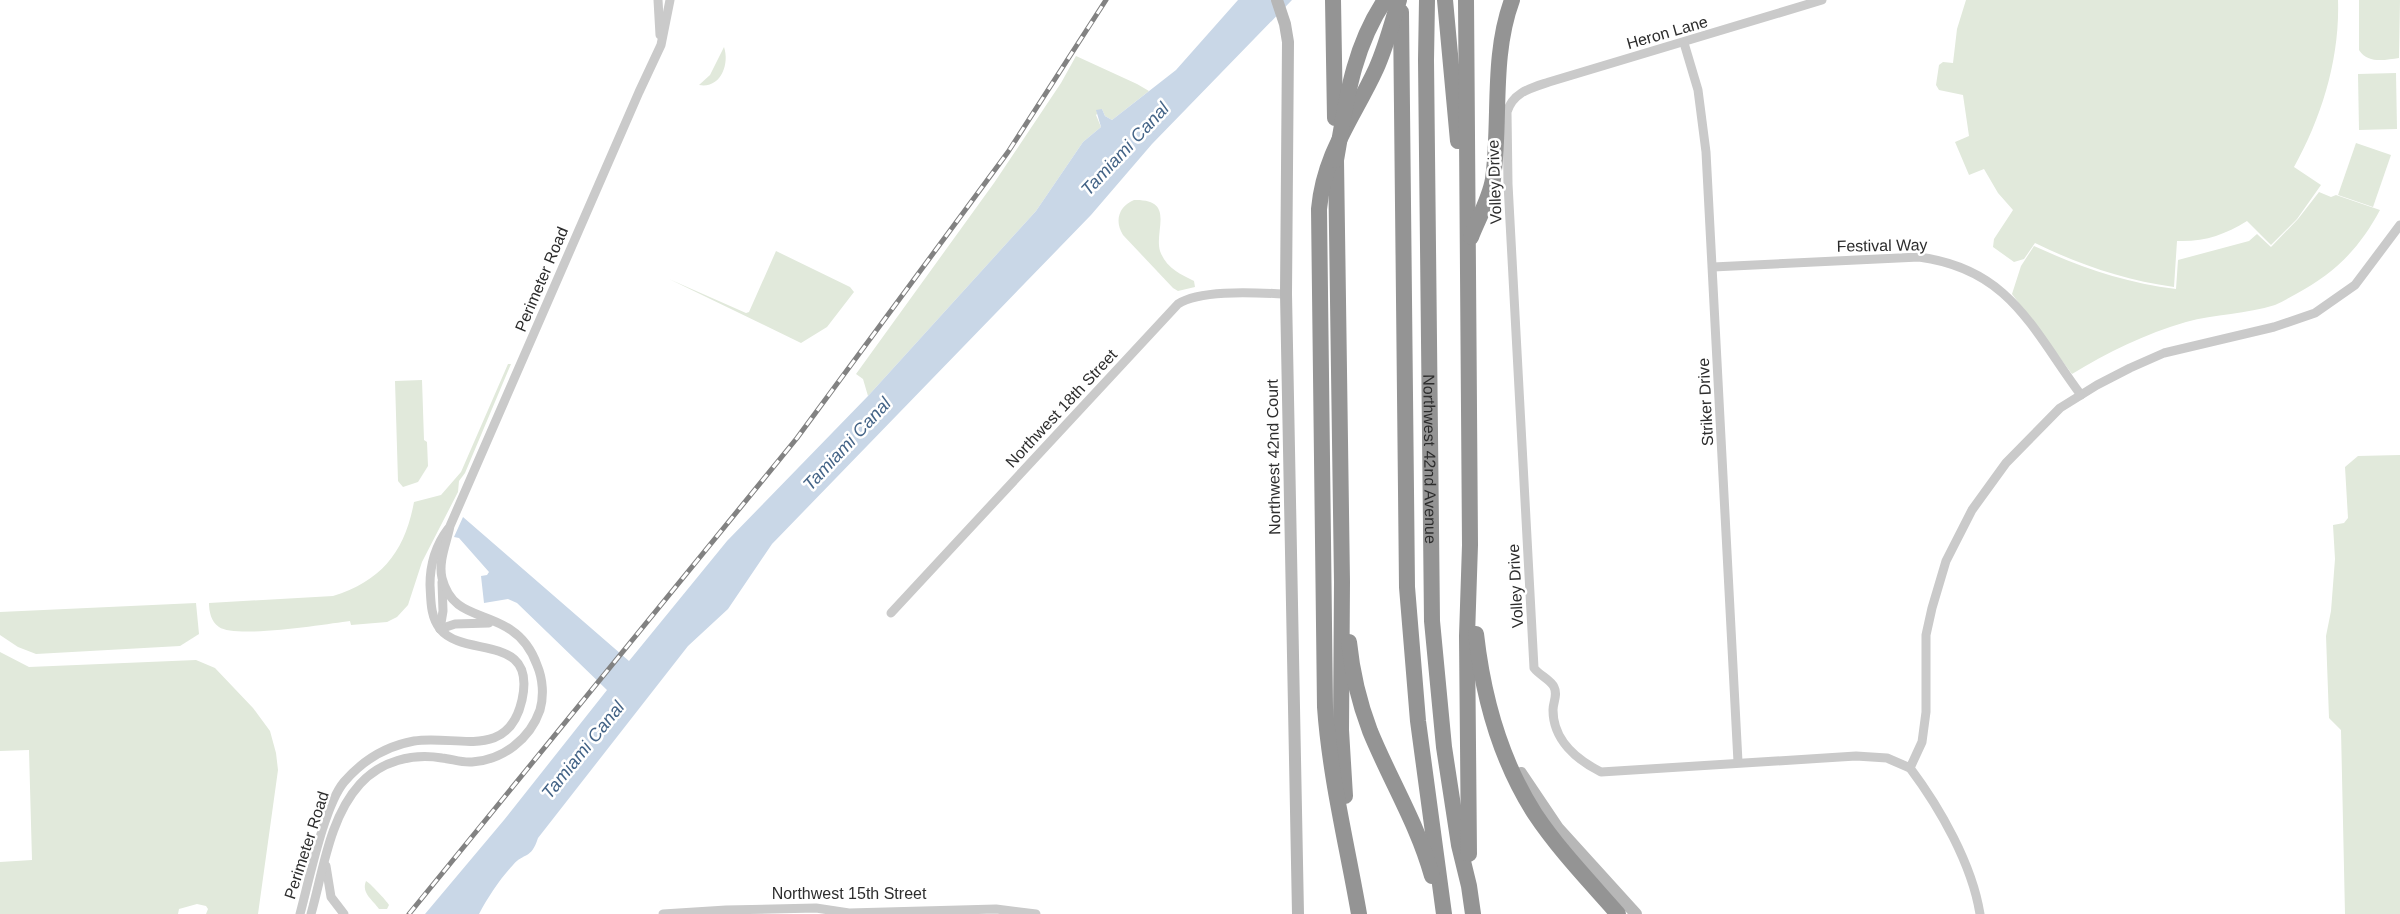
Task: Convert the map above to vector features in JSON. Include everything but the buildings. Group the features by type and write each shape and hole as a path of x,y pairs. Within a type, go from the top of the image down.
{"highway":[{"path":"1333,0 1338,239 1342,750 1348,848"},
{"path":"1336,160 1353,68 1369,27 1384,0"},
{"path":"1359,914 1348,848 1331,774 1324,707 1319,209 1328,162 1340,134 1376,68 1400,0"},
{"name":"Northwest 42nd Avenue","path":"1400,0 1407,587 1419,730 1444,914"},
{"name":"Northwest 42nd Avenue","path":"1427,0 1432,621 1444,747 1459,845 1469,886 1473,914"},
{"path":"1445,0 1456,132 1467,174"},
{"path":"1467,246 1492,181 1500,54 1507,14 1512,0"},
{"path":"1467,2 1470,545 1467,636 1469,886"},
{"path":"1470,545 1476,635 1490,709 1509,762 1535,813 1566,855 1618,914"},
{"path":"1342,582 1350,656 1363,710 1374,739 1421,841 1444,914"}],"street":[{"name":"Perimeter Road","path":"658,0 661,45"},
{"name":"Perimeter Road","path":"300,914 333,802 343,784 356,770 384,750 401,744 417,740 460,743 485,741 506,730 515,720 523,688 519,668 514,660 499,650 454,640 440,629 432,614 430,577 437,546 450,526 661,45 670,0"},
{"name":"Northwest 42nd Court","path":"1277,0 1283,16 1288,54 1286,294 1298,914"},
{"name":"Heron Lane","path":"1549,82 1822,0"},
{"name":"Striker Drive","path":"1684,43 1698,90 1704,123 1738,762"},
{"name":"Volley Drive","path":"1549,82 1520,92 1510,101 1507,112 1508,184 1534,668 1554,686 1556,695 1553,711 1558,736 1579,761 1601,772 1856,756 1887,758 1910,768"},
{"path":"1980,914 1958,847 1931,796 1910,768 1922,742 1926,712 1926,636 1932,608 1946,561 1972,510 2006,463 2060,408 2097,385 2164,353 2274,327 2315,312 2355,285 2379,256 2400,225"},
{"name":"Festival Way","path":"1713,267 1919,257 1941,260 1963,267 1986,279 2012,300 2082,395"},
{"name":"Northwest 18th Street","path":"891,613 1178,304 1185,300 1204,296 1286,294"},
{"name":"Perimeter Road","path":"311,914 337,823 346,803 360,784 392,762 416,756 465,762 494,758 512,748 529,733 540,708 542,684 540,671 527,646 510,629 464,610 450,595 442,575 442,562 450,526"},
{"path":"442,575 443,611 440,629 465,623 498,623"},
{"path":"1490,709 1521,773 1548,815 1636,914"},
{"path":"326,862 331,897 344,914"},
{"name":"Northwest 15th Street","path":"663,914 779,911 816,908 849,912 996,912 1036,914"}],"shaded area":[{"path":"1966,0 2338,0 2336,44 2327,86 2313,128 2294,167 2321,185 2297,219 2271,245 2247,221 2214,237 2177,241 2174,287 2103,271 2035,243 2024,259 2014,262 1993,247 1994,239 2013,210 1998,193 1984,169 1969,175 1955,142 1969,136 1963,95 1939,90 1936,85 1939,65 1943,62 1953,63 1957,29"},
{"path":"2359,0 2400,0 2399,58 2372,59 2359,50"},
{"path":"724,47 726,61 722,74 713,83 699,85 710,75"},
{"path":"1076,56 1149,91 1112,120 1105,116 1102,109 1096,115 1101,127 1083,142 1036,211 868,396 863,379 856,374 994,183 1061,83"},
{"path":"2396,73 2397,129 2359,130 2358,74"},
{"path":"2356,143 2391,155 2373,207 2338,195"},
{"path":"2319,192 2331,197 2336,195 2380,210 2364,237 2345,259 2323,278 2275,305 2197,319 2156,332 2099,358 2072,374 2012,294 2021,266 2034,246 2068,261 2103,273 2139,283 2176,289 2178,260 2249,241 2257,234 2271,247 2298,219"},
{"path":"1134,200 1147,201 1155,205 1159,210 1160,251 1166,262 1174,270 1194,281 1195,287 1178,291 1173,288 1123,235 1119,224 1120,215 1125,206"},
{"path":"776,251 850,287 854,292 827,327 801,343 669,279 746,313 749,312"},
{"path":"508,364 511,364 465,473 459,481 458,492 422,562 408,605 397,617 387,622 351,625 350,621 243,632 229,630 216,625 211,616 209,603 333,596 350,590 378,573 397,549 410,519 414,502 441,495 461,472"},
{"path":"422,380 424,440 427,442 428,466 418,482 403,487 398,481 395,381"},
{"path":"2400,455 2400,914 2345,914 2341,730 2329,718 2326,636 2331,611 2335,559 2333,525 2344,523 2348,518 2345,467 2358,456"},
{"path":"196,603 199,634 180,646 36,654 18,647 0,635 0,612"},
{"path":"0,652 29,667 196,660 215,668 253,708 270,731 276,753 278,770 258,914 206,914 208,909 206,906 197,904 179,909 178,914 0,914 0,862 32,860 29,750 0,751"},
{"path":"366,881 388,903 387,909 379,909 368,896 365,889"}],"water":[{"name":"Tamiami Canal","path":"1238,0 1292,0 1152,144 1091,215 772,544 728,609 688,646 538,838 533,850 517,861 503,876 479,914 425,914 504,820 607,690 517,603 508,599 484,603 481,576 487,575 489,572 459,538 454,537 463,517 629,661 727,541 868,396 1036,211 1083,142 1101,127 1096,110 1102,109 1105,116 1112,120 1176,70"}],"railway":[{"path":"409,914 797,438 1008,152 1106,0"}]}
